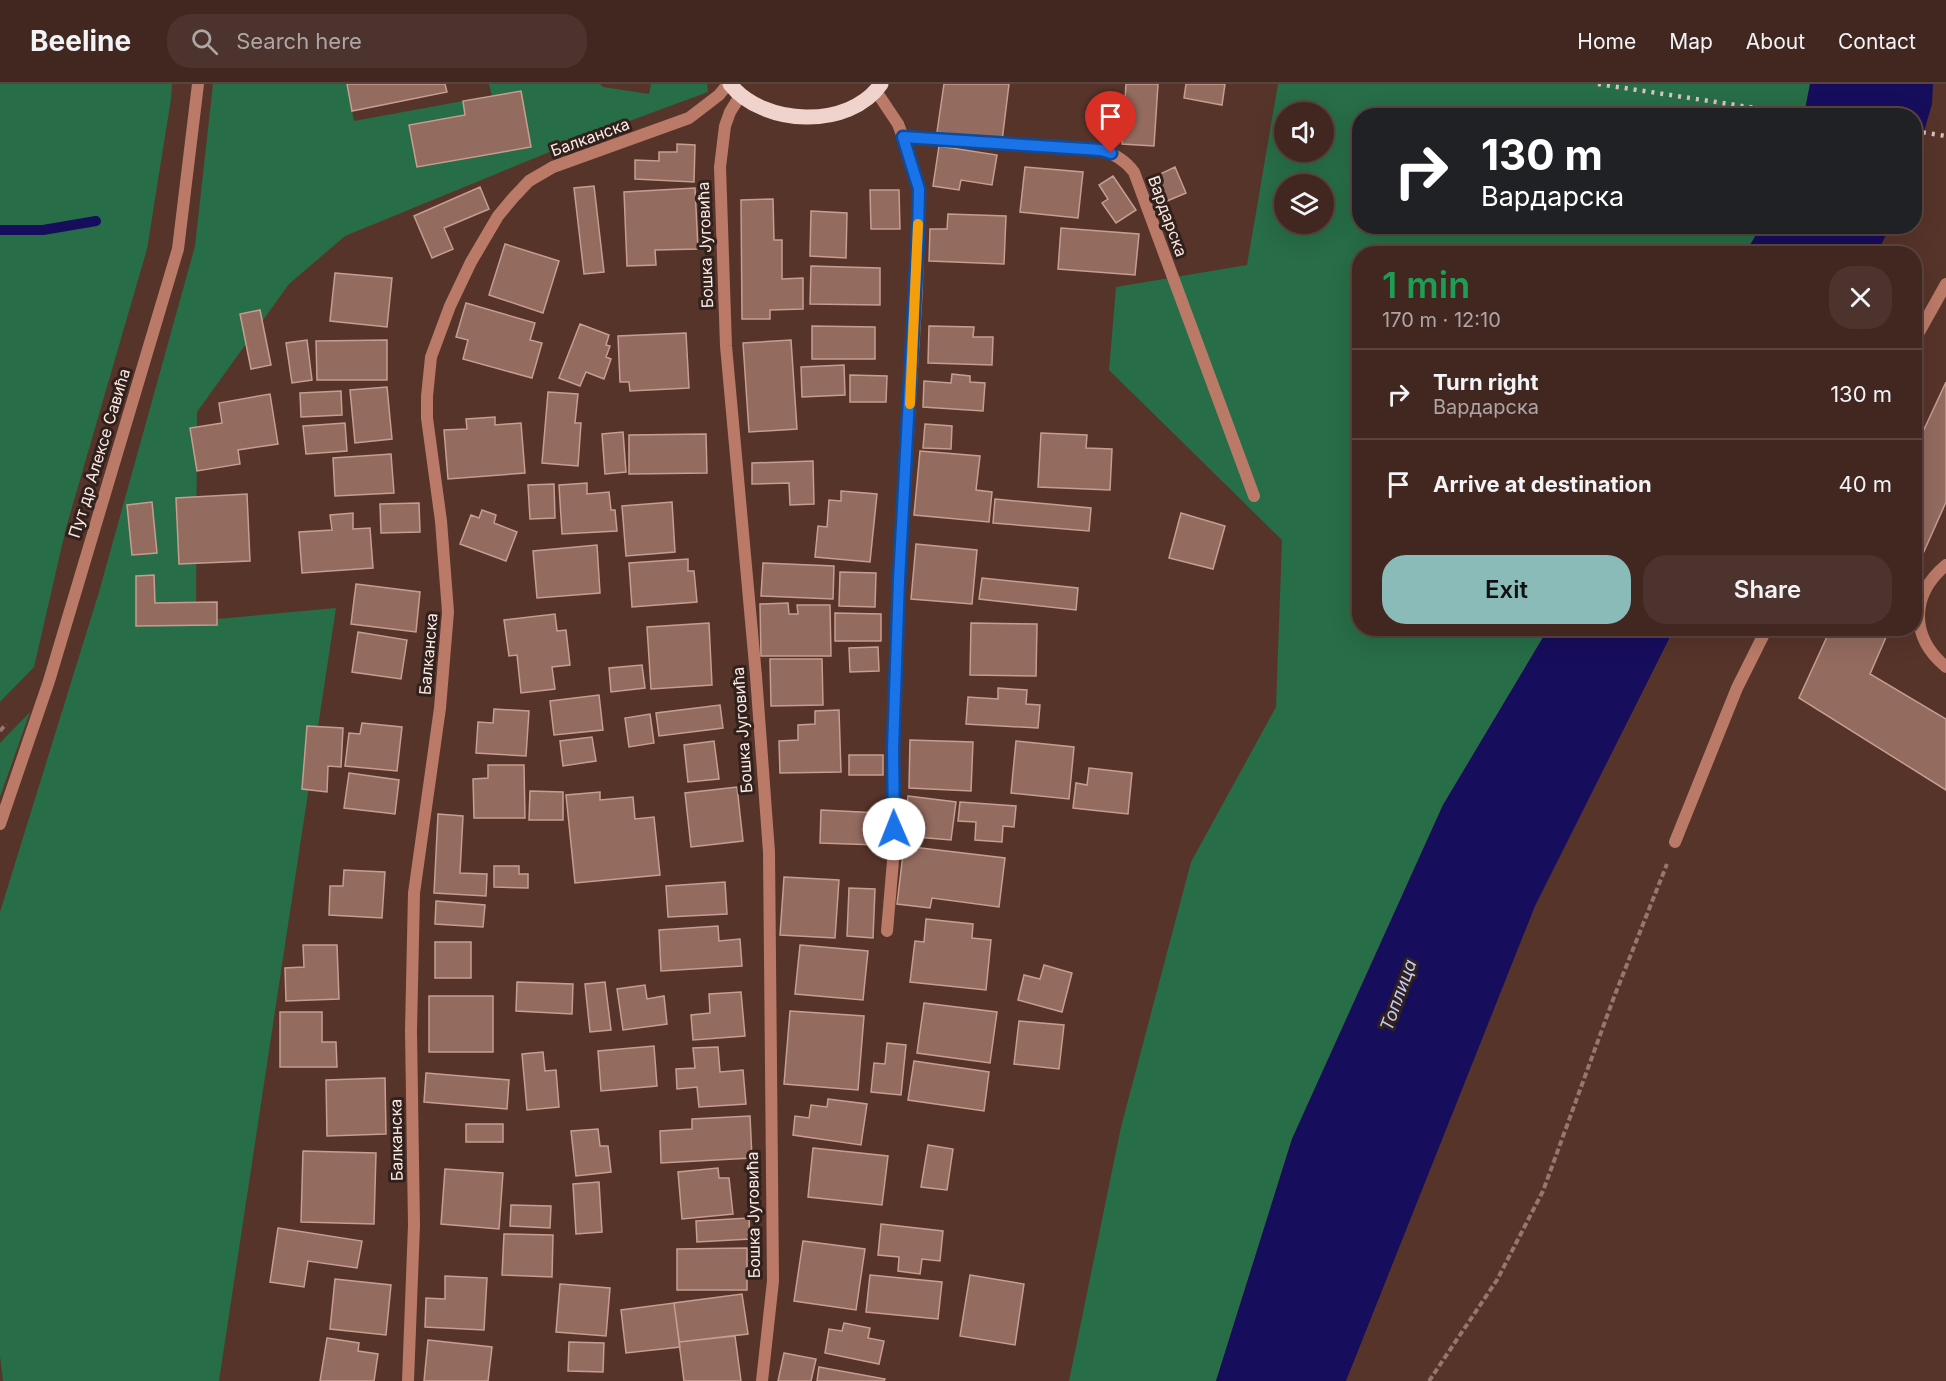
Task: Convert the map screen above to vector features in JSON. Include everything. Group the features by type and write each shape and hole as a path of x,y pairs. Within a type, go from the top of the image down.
{"main road":[{"path":"733,88 755,106 785,116 806,117 826,115 846,109 864,101 879,88"}],"street":[{"name":"Пут др Алексе Савића","path":"0,824 49,681 178,249 198,84"},
{"name":"Балканска","path":"408,1381 414,1226 411,1031 414,893 440,708 448,612 441,521 427,418 432,357 450,306 471,262 498,216 529,181 553,167 689,118 719,95 733,88"},
{"name":"Бошка Југовића","path":"733,88 720,167 727,367 756,676 769,852 773,1281 762,1381"},
{"path":"879,88 903,137 919,189 893,749 894,849 887,931"},
{"name":"Вардарска","path":"903,137 1101,150 1121,158 1129,165 1134,172 1254,496"},
{"path":"1922,327 1946,284"},
{"path":"1922,594 1931,579 1946,565"},
{"path":"1675,842 1737,688 1763,636"},
{"path":"1922,636 1933,656 1946,667"}],"path":[{"path":"1428,1381 1497,1280 1543,1191 1614,997 1675,842"}],"green space":[{"path":"0,84 172,84 147,249 66,528 34,667 0,702"},
{"path":"213,84 347,84 354,121 463,101 465,115 409,125 417,167 531,147 492,96 489,84 600,84 603,87 649,94 651,84 707,84 708,92 586,137 345,236 289,284 197,412 196,621 336,608 219,1381 3,1381 0,1356 0,912 99,592 195,246"},
{"path":"1278,84 1810,84 1805,108 1352,108 1352,234 1757,234 1749,246 1352,246 1352,636 1544,636 1443,805 1292,1139 1216,1381 1069,1381 1121,1127 1191,862 1276,707 1282,540 1109,370 1116,287 1247,265 1274,107 1274,162 1334,162 1334,102 1275,102"},
{"path":"30,712 0,797 0,743"}],"water":[{"path":"1810,84 1933,84 1932,104 1922,138 1922,108 1805,108"},
{"path":"1757,234 1886,234 1880,246 1749,246"},
{"name":"Топлица","path":"1544,636 1670,636 1535,906 1346,1381 1216,1381 1292,1139 1443,805"}],"building":[{"path":"347,84 445,84 447,92 352,111"},
{"path":"944,84 1009,84 1002,141 937,132"},
{"path":"1126,84 1158,84 1154,146 1122,144"},
{"path":"1186,84 1225,84 1222,105 1184,98"},
{"path":"521,91 531,147 417,167 409,125 465,115 463,101"},
{"path":"677,144 695,145 694,182 635,179 635,160 659,161 659,152 677,152"},
{"path":"939,146 997,155 992,185 961,180 959,190 933,186"},
{"path":"1025,167 1083,172 1078,218 1020,212"},
{"path":"1175,167 1186,193 1167,201 1156,176"},
{"path":"1113,176 1136,210 1116,223 1102,203 1108,199 1099,185"},
{"path":"594,186 604,272 584,274 574,188"},
{"path":"480,187 489,209 444,228 453,249 432,258 414,216"},
{"path":"695,188 698,249 655,250 656,265 627,266 624,192"},
{"path":"870,190 899,190 900,229 871,229"},
{"path":"773,199 774,240 782,240 782,279 803,278 803,309 770,310 770,319 742,319 741,200"},
{"path":"811,211 847,213 846,258 810,256"},
{"path":"948,214 1006,216 1004,264 929,261 930,229 947,229"},
{"path":"1061,228 1139,234 1135,275 1058,269"},
{"path":"505,244 559,261 543,313 489,295"},
{"path":"811,266 880,268 880,305 810,304"},
{"path":"335,273 392,278 387,327 330,321"},
{"path":"466,303 535,323 530,340 542,343 532,378 463,359 468,340 456,337"},
{"path":"260,310 271,365 251,369 240,314"},
{"path":"580,324 609,335 606,345 610,346 606,357 611,359 604,379 586,372 580,386 559,378"},
{"path":"812,326 875,327 875,359 812,359"},
{"path":"929,326 974,327 973,337 993,337 992,365 928,363"},
{"path":"686,333 689,388 630,391 629,382 620,382 618,336"},
{"path":"307,340 312,380 292,383 286,343"},
{"path":"387,340 387,380 317,380 316,341"},
{"path":"791,340 797,429 749,432 743,343"},
{"path":"844,365 845,395 802,397 801,367"},
{"path":"952,374 970,376 970,382 985,383 983,411 923,407 924,381 951,383"},
{"path":"850,375 887,376 886,402 850,402"},
{"path":"1946,382 1946,502 1922,556 1922,434"},
{"path":"387,387 392,439 355,443 350,390"},
{"path":"341,391 342,415 301,417 300,393"},
{"path":"548,392 578,394 575,423 581,423 578,466 542,463"},
{"path":"270,394 278,444 238,450 240,464 197,471 190,428 222,423 219,403"},
{"path":"495,417 495,425 521,423 525,473 448,479 444,430 467,429 466,419"},
{"path":"345,423 347,451 306,454 303,426"},
{"path":"925,424 952,426 951,449 923,448"},
{"path":"623,432 626,472 605,474 602,434"},
{"path":"1041,433 1087,435 1086,448 1112,449 1110,490 1038,487"},
{"path":"706,434 707,473 629,474 629,435"},
{"path":"920,451 980,456 976,490 992,492 989,522 914,515"},
{"path":"391,454 394,493 335,496 333,458"},
{"path":"813,461 814,504 790,505 789,483 752,484 752,463"},
{"path":"587,483 587,494 609,492 611,510 615,510 617,531 562,534 559,485"},
{"path":"554,484 555,518 530,519 528,485"},
{"path":"841,491 877,494 870,562 815,557 818,526 827,527 829,500 841,501"},
{"path":"247,494 250,561 179,564 176,498"},
{"path":"995,499 1091,508 1089,531 993,523"},
{"path":"152,502 157,553 132,555 127,505"},
{"path":"672,502 675,552 626,556 622,506"},
{"path":"419,503 420,532 381,533 380,504"},
{"path":"482,510 496,515 494,523 517,532 506,561 460,544 471,515 479,518"},
{"path":"353,513 353,529 370,528 373,568 302,573 299,532 332,530 330,515"},
{"path":"1181,513 1225,526 1213,569 1169,558"},
{"path":"916,544 977,550 972,604 911,599"},
{"path":"597,545 600,593 537,598 533,551"},
{"path":"688,559 688,571 694,571 697,602 632,607 629,563"},
{"path":"763,563 834,566 833,599 761,596"},
{"path":"840,572 876,573 875,607 839,606"},
{"path":"154,575 155,603 217,602 217,625 136,626 136,576"},
{"path":"982,578 1078,588 1076,610 979,599"},
{"path":"356,584 420,592 416,632 351,624"},
{"path":"788,603 789,614 798,614 797,605 830,605 831,656 761,656 760,604"},
{"path":"835,613 881,614 881,641 835,641"},
{"path":"555,614 557,631 566,630 570,665 552,667 555,689 521,693 517,655 509,656 504,620"},
{"path":"709,623 712,685 651,689 647,627"},
{"path":"971,623 1037,624 1036,676 970,675"},
{"path":"358,632 407,640 401,679 352,672"},
{"path":"1827,636 1887,636 1870,674 1946,719 1946,790 1799,698"},
{"path":"878,647 879,671 850,672 849,648"},
{"path":"770,659 822,659 823,705 771,706"},
{"path":"642,665 645,688 611,692 609,668"},
{"path":"998,688 1027,690 1026,704 1040,705 1038,728 966,724 968,697 998,699"},
{"path":"599,695 603,730 554,735 550,701"},
{"path":"720,705 723,728 659,736 656,713"},
{"path":"494,709 529,711 526,756 476,753 478,722 493,723"},
{"path":"839,710 841,772 780,773 779,741 798,740 798,725 815,724 815,711"},
{"path":"650,714 654,743 629,747 625,718"},
{"path":"362,723 402,727 397,771 345,766 349,733 360,734"},
{"path":"307,726 343,728 341,767 328,766 327,792 302,789"},
{"path":"592,737 596,761 563,766 560,741"},
{"path":"910,740 973,742 971,791 909,788"},
{"path":"714,741 719,779 688,782 684,745"},
{"path":"1016,741 1074,747 1069,799 1011,793"},
{"path":"849,755 883,755 883,775 849,775"},
{"path":"488,765 524,765 525,818 474,818 473,779 488,778"},
{"path":"1089,768 1132,773 1128,814 1073,808 1076,783 1087,785"},
{"path":"349,773 399,780 395,814 344,808"},
{"path":"737,787 743,841 691,847 685,793"},
{"path":"530,791 563,792 563,820 529,820"},
{"path":"600,792 600,800 633,797 635,819 654,817 660,875 575,883 566,795"},
{"path":"908,796 956,802 951,840 904,836"},
{"path":"960,802 1016,806 1014,827 1003,826 1002,842 975,840 976,822 958,821"},
{"path":"821,810 880,813 878,845 820,843"},
{"path":"438,814 463,816 460,873 487,874 486,896 434,893"},
{"path":"904,846 1005,858 999,907 932,898 930,908 897,904"},
{"path":"494,866 519,866 519,874 528,874 528,888 494,887"},
{"path":"344,870 385,872 382,918 329,915 330,886 343,886"},
{"path":"784,877 839,880 835,938 780,935"},
{"path":"725,882 727,914 668,917 666,886"},
{"path":"849,888 875,889 873,938 847,936"},
{"path":"436,901 485,905 483,927 435,924"},
{"path":"926,919 973,924 972,938 991,940 986,990 910,982 915,941 924,942"},
{"path":"718,926 719,941 740,939 742,966 661,971 659,930"},
{"path":"435,942 471,942 471,978 435,978"},
{"path":"303,945 337,945 339,999 286,1001 285,968 304,967"},
{"path":"800,945 868,951 863,1000 795,994"},
{"path":"1044,965 1072,973 1062,1012 1018,1000 1024,975 1040,979"},
{"path":"517,982 573,984 572,1014 516,1011"},
{"path":"605,982 611,1030 590,1032 585,984"},
{"path":"645,985 647,999 664,996 667,1024 623,1030 617,989"},
{"path":"741,992 745,1036 693,1040 691,1015 710,1013 709,994"},
{"path":"429,996 493,996 493,1052 429,1052"},
{"path":"924,1003 997,1012 990,1063 917,1053"},
{"path":"790,1011 864,1016 858,1090 784,1084"},
{"path":"280,1012 322,1012 322,1042 336,1042 337,1067 280,1067"},
{"path":"1019,1021 1064,1025 1059,1069 1014,1064"},
{"path":"887,1043 906,1045 901,1095 871,1092 874,1063 885,1064"},
{"path":"654,1046 657,1086 601,1091 598,1051"},
{"path":"718,1047 720,1072 743,1070 746,1104 699,1107 697,1087 677,1089 676,1069 695,1068 693,1048"},
{"path":"543,1052 545,1071 556,1070 559,1107 527,1110 522,1054"},
{"path":"914,1061 989,1072 984,1111 908,1100"},
{"path":"426,1073 509,1080 507,1109 424,1102"},
{"path":"385,1078 386,1134 327,1136 326,1080"},
{"path":"828,1099 867,1104 861,1145 793,1135 795,1116 809,1118 811,1105 827,1107"},
{"path":"750,1116 752,1158 661,1163 660,1131 692,1129 692,1119"},
{"path":"466,1124 503,1124 503,1142 466,1142"},
{"path":"598,1129 600,1146 608,1146 611,1172 576,1176 571,1131"},
{"path":"928,1145 953,1149 947,1190 921,1187"},
{"path":"813,1148 888,1156 882,1205 808,1197"},
{"path":"303,1151 376,1153 374,1224 301,1222"},
{"path":"718,1168 719,1178 729,1178 733,1214 682,1219 678,1172"},
{"path":"445,1169 503,1173 499,1229 441,1224"},
{"path":"599,1182 602,1232 576,1234 573,1184"},
{"path":"511,1205 551,1206 550,1228 510,1226"},
{"path":"749,1218 750,1239 697,1242 696,1221"},
{"path":"881,1224 943,1231 940,1261 922,1259 920,1274 898,1271 899,1257 878,1255"},
{"path":"278,1228 362,1241 357,1268 308,1261 304,1287 270,1282"},
{"path":"504,1234 553,1235 552,1277 502,1275"},
{"path":"803,1241 865,1249 856,1310 794,1301"},
{"path":"747,1248 747,1290 677,1290 677,1249"},
{"path":"870,1275 942,1282 938,1319 866,1312"},
{"path":"970,1275 1024,1284 1015,1345 960,1336"},
{"path":"445,1276 487,1278 484,1330 425,1327 426,1298 445,1299"},
{"path":"335,1279 391,1285 386,1335 330,1329"},
{"path":"560,1284 610,1288 606,1336 556,1332"},
{"path":"742,1294 748,1334 679,1342 674,1303"},
{"path":"674,1303 680,1347 626,1353 621,1310"},
{"path":"844,1323 870,1328 868,1338 884,1341 879,1364 825,1353 829,1329 842,1331"},
{"path":"735,1336 741,1381 684,1381 679,1342"},
{"path":"327,1338 359,1343 358,1351 378,1354 374,1381 320,1381"},
{"path":"428,1340 492,1347 488,1381 424,1381"},
{"path":"569,1342 604,1343 603,1372 568,1371"},
{"path":"784,1353 816,1359 811,1381 778,1381"},
{"path":"819,1367 885,1379 884,1381 817,1381"}],"waterway":[{"path":"0,230 43,230 96,221"}],"railway":[{"path":"1598,84 1756,108"},
{"path":"1922,132 1946,136"}],"slow traffic":[{"path":"910,404 917,289 918,224"}],"route":[{"path":"894,829 893,749 899,580 917,289 919,189 903,137 1101,150 1111,153"}]}
